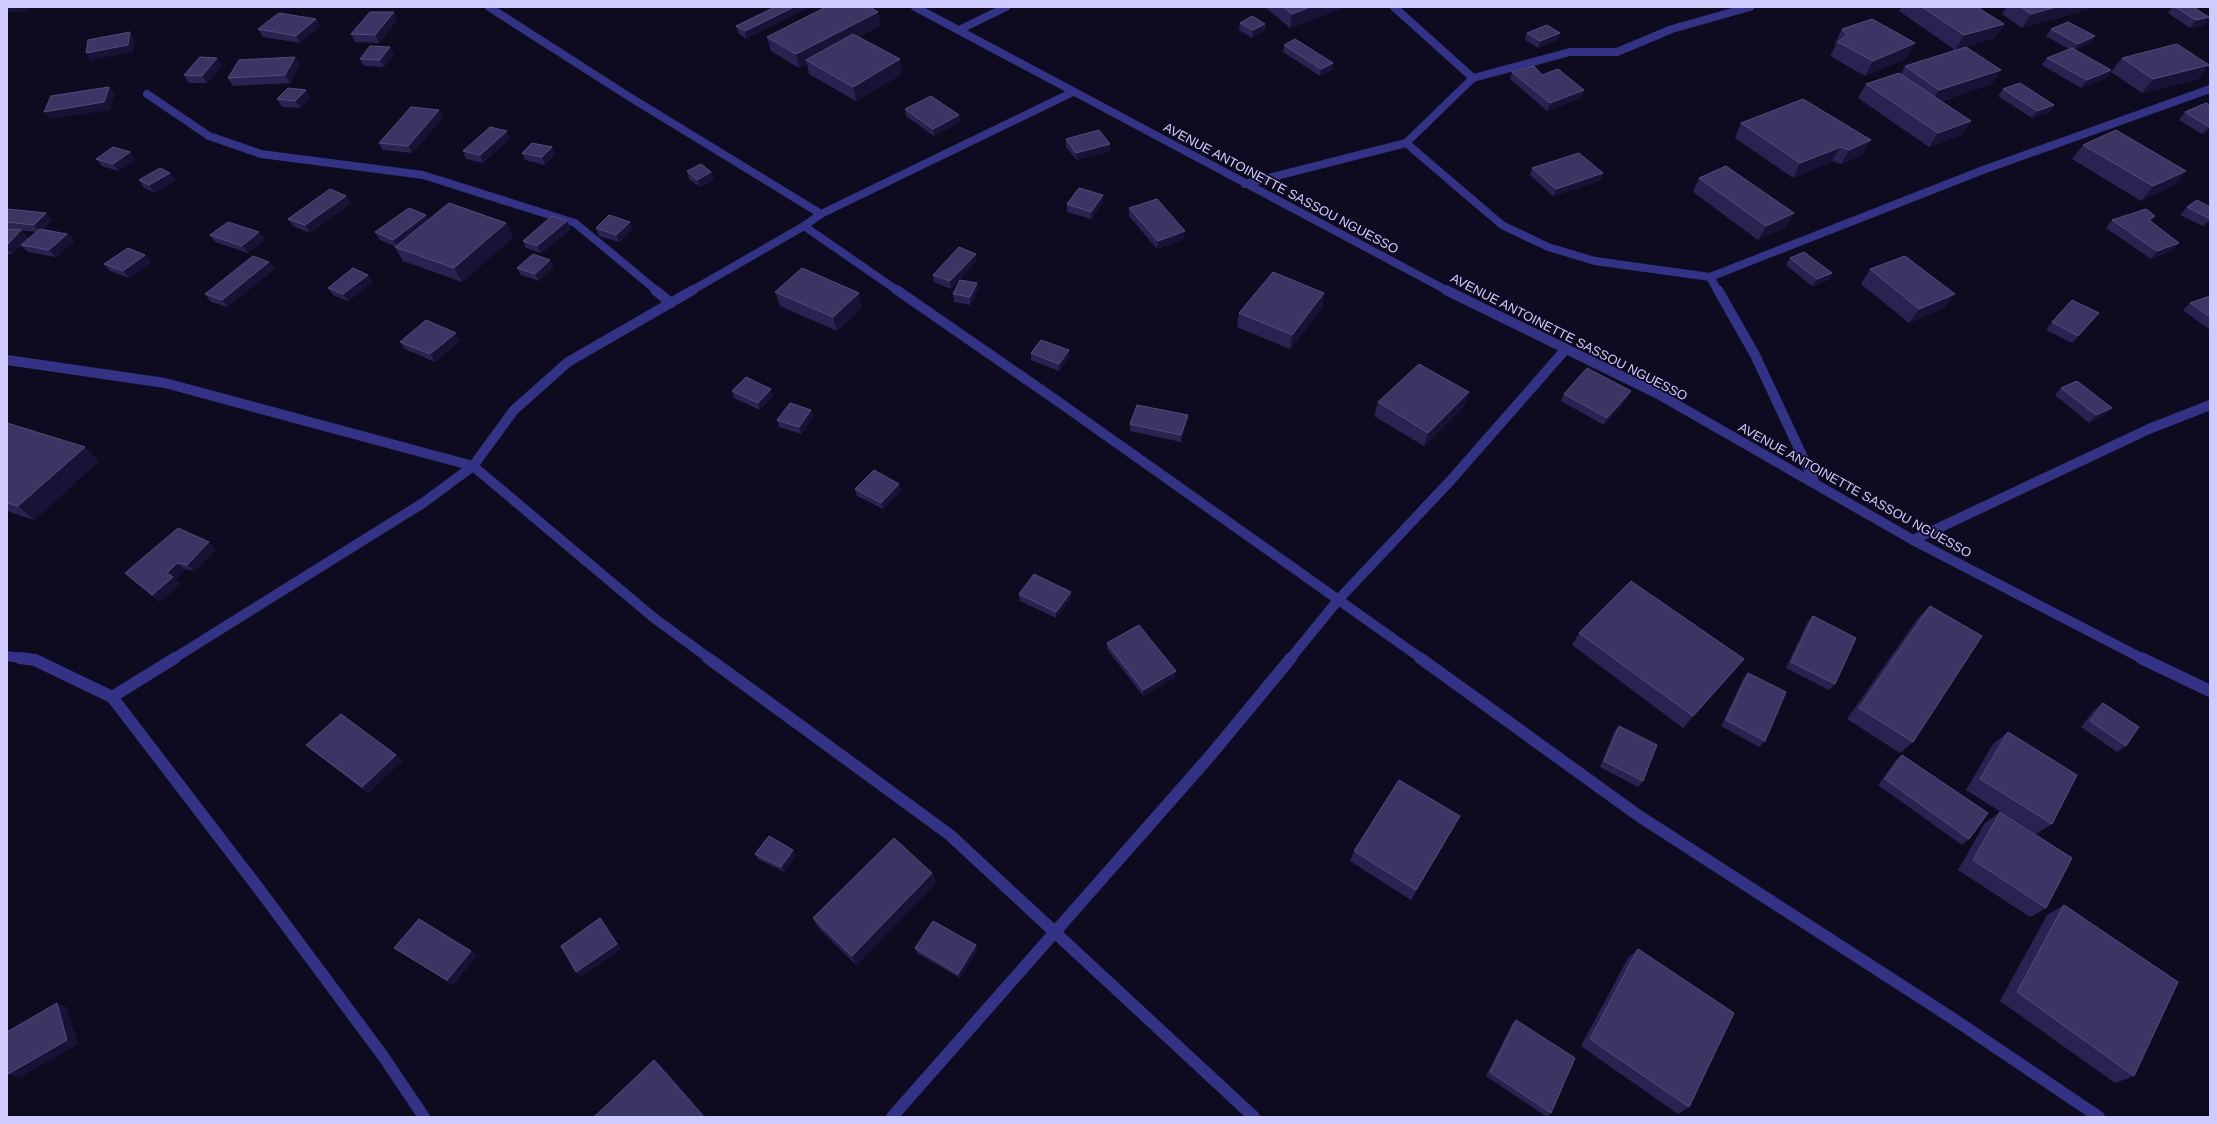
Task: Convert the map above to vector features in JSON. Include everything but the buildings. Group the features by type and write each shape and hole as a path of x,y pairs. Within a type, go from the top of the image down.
{"street":[{"path":"489,7 628,96 821,214"},
{"name":"AVENUE ANTOINETTE SASSOU NGUESSO","path":"915,7 1478,307 1658,394 1913,540 2116,646 2210,691"},
{"path":"959,30 1006,7"},
{"path":"1394,7 1473,78"},
{"path":"1245,184 1406,143 1473,78 1570,52 1617,52 1672,28 1750,7"},
{"path":"1406,143 1502,225 1548,247 1595,261 1710,277 1983,170 2210,89"},
{"path":"112,697 424,503 473,466 514,410 568,362 804,226 821,214 1073,92"},
{"path":"146,94 209,136 261,154 423,175 575,223 671,303"},
{"path":"804,226 1056,400 1339,599 1639,816 1952,1018 2098,1117"},
{"path":"1710,277 1755,355 1815,483"},
{"path":"892,1117 1210,756 1339,599 1451,480 1565,350"},
{"path":"7,360 165,383 473,466 654,618 950,834 1254,1117"},
{"path":"1913,540 2149,429 2210,405"},
{"path":"7,656 35,660 112,697 259,889 383,1056 424,1117"}]}
